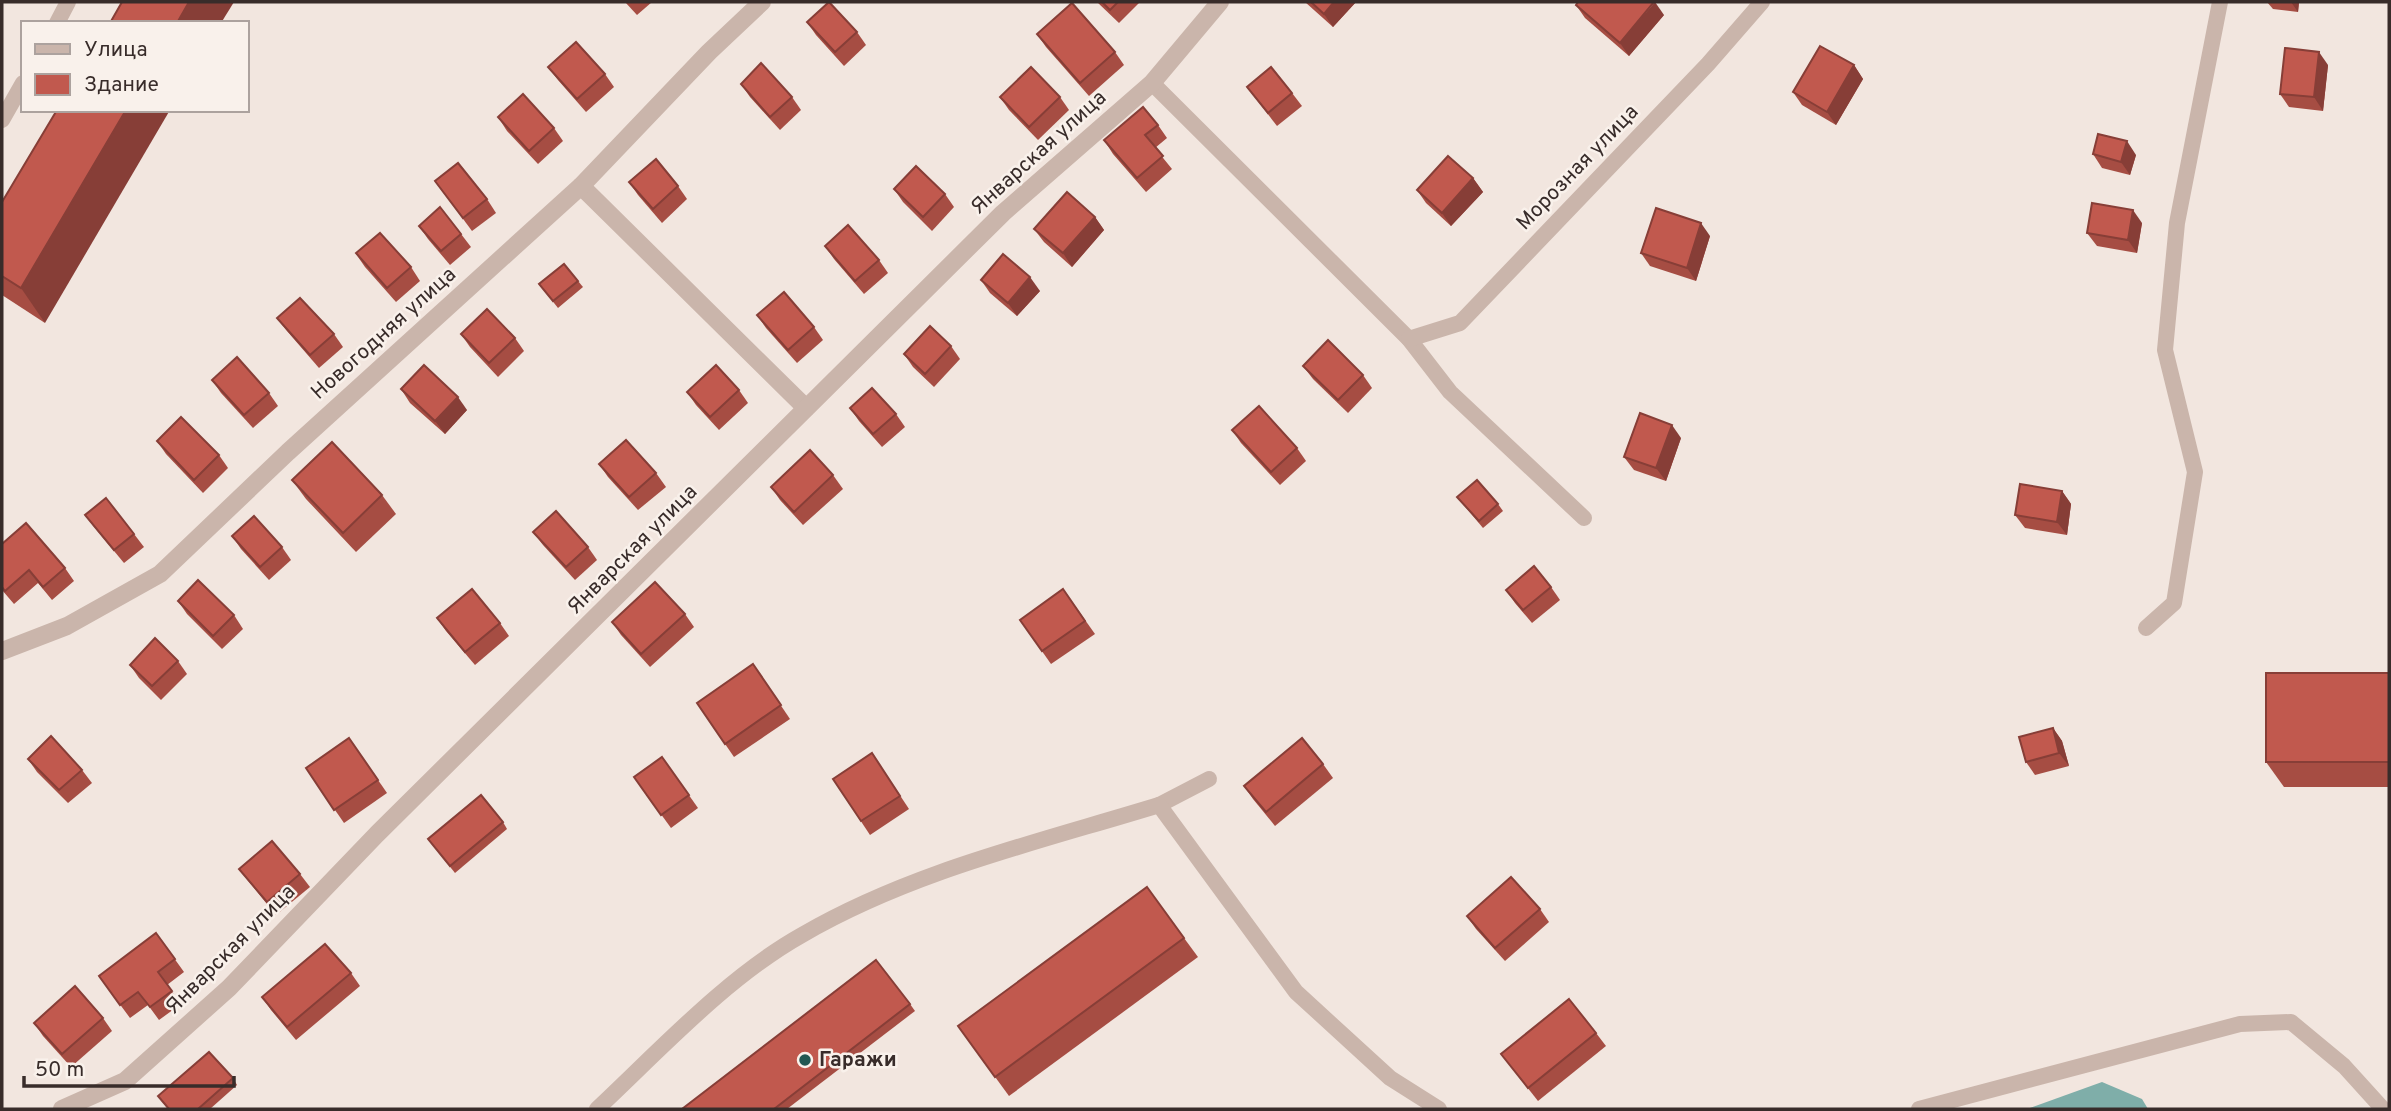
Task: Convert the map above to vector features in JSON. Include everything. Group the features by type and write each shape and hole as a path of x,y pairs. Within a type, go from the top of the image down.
{"street":[{"name":"Новогодняя улица","path":"2,651 67,626 160,574 307,435 581,186 709,52 762,2"},
{"name":"Январская улица","path":"62,1109 125,1081 229,988 377,834 1003,214 1152,83 1220,2"},
{"path":"581,186 806,408"}],"lane":[{"path":"58,21 68,2"},
{"name":"Морозная улица","path":"1409,338 1460,323 1708,64 1762,2"},
{"path":"2146,628 2174,603 2195,472 2165,350 2177,223 2220,2"},
{"path":"1152,83 1409,338 1450,392 1584,518"},
{"path":"2,120 21,87"},
{"path":"597,1109 713,999 801,935 920,879 1159,805 1209,779"},
{"path":"1159,805 1296,992 1390,1077 1439,1109"},
{"path":"1920,1109 2240,1024 2291,1023 2344,1066 2384,1109"}],"water":[{"path":"2102,1082 2142,1099 2148,1109 2027,1109"}],"building":[{"path":"122,2 189,2 178,21 111,21"},
{"path":"829,2 857,32 835,52 807,22"},
{"path":"1102,2 1118,2 1110,10"},
{"path":"1311,2 1334,2 1324,14"},
{"path":"1578,2 1654,2 1620,43 1576,5"},
{"path":"1072,3 1115,52 1080,83 1037,34"},
{"path":"576,42 605,74 577,99 548,67"},
{"path":"1820,46 1854,65 1827,112 1793,92"},
{"path":"2285,48 2319,52 2314,97 2280,94"},
{"path":"761,63 792,97 770,117 741,84"},
{"path":"1031,67 1060,97 1029,127 1000,97"},
{"path":"1271,67 1292,93 1268,113 1247,87"},
{"path":"523,94 554,128 529,151 498,117"},
{"path":"1143,107 1158,125 1145,135 1163,156 1137,178 1104,140"},
{"path":"56,112 125,112 21,288 2,276 2,202"},
{"path":"2098,134 2127,141 2121,162 2093,154"},
{"path":"1448,156 1473,178 1442,213 1417,190"},
{"path":"656,159 678,186 653,209 629,182"},
{"path":"458,163 487,199 463,218 435,181"},
{"path":"916,166 945,194 923,217 894,189"},
{"path":"1067,192 1095,217 1063,253 1034,229"},
{"path":"2092,203 2133,210 2128,240 2087,233"},
{"path":"440,207 461,234 441,251 419,226"},
{"path":"1656,208 1701,223 1687,268 1641,253"},
{"path":"848,225 879,260 855,281 825,246"},
{"path":"380,233 411,267 387,288 356,253"},
{"path":"1003,254 1030,277 1008,303 981,280"},
{"path":"564,264 578,281 553,301 539,284"},
{"path":"784,292 814,327 788,350 757,315"},
{"path":"300,298 334,334 310,355 277,318"},
{"path":"487,309 515,338 489,363 461,334"},
{"path":"930,326 951,346 925,374 904,354"},
{"path":"1328,340 1363,375 1338,400 1303,366"},
{"path":"237,357 269,393 244,415 212,380"},
{"path":"424,365 458,397 435,421 401,389"},
{"path":"716,365 739,390 710,417 687,392"},
{"path":"872,388 896,414 873,434 850,408"},
{"path":"1259,406 1297,448 1271,472 1232,430"},
{"path":"1640,413 1672,425 1656,468 1624,457"},
{"path":"181,417 219,455 194,480 157,441"},
{"path":"626,440 656,473 629,497 599,464"},
{"path":"332,442 382,495 343,533 292,480"},
{"path":"810,450 833,475 794,512 771,487"},
{"path":"1477,480 1498,504 1479,521 1457,497"},
{"path":"2020,484 2062,491 2057,522 2015,515"},
{"path":"106,498 134,534 114,550 85,515"},
{"path":"556,511 588,547 566,567 533,532"},
{"path":"254,516 282,547 260,567 232,536"},
{"path":"26,523 65,568 43,587 29,570 5,591 2,587 2,544"},
{"path":"1534,566 1551,587 1523,610 1506,590"},
{"path":"198,580 234,615 213,636 178,601"},
{"path":"655,582 685,614 641,654 612,622"},
{"path":"472,589 500,623 465,652 437,618"},
{"path":"1063,589 1085,621 1042,651 1020,620"},
{"path":"155,638 178,661 152,686 130,665"},
{"path":"753,664 781,705 725,744 697,703"},
{"path":"2266,673 2389,673 2389,762 2266,762"},
{"path":"2053,728 2059,753 2026,762 2019,737"},
{"path":"51,736 82,770 59,790 28,759"},
{"path":"349,738 378,780 334,810 306,768"},
{"path":"1302,738 1323,764 1266,812 1244,786"},
{"path":"872,753 900,796 861,821 833,779"},
{"path":"662,757 689,795 661,815 634,777"},
{"path":"481,795 503,822 450,866 428,839"},
{"path":"272,841 300,874 267,902 239,869"},
{"path":"1511,877 1540,909 1495,948 1467,916"},
{"path":"1147,887 1184,938 995,1077 958,1026"},
{"path":"156,933 175,959 158,972 172,991 150,1007 138,992 120,1005 99,976"},
{"path":"325,944 351,973 287,1027 262,997"},
{"name":"Гаражи","path":"876,960 910,1004 774,1109 682,1109"},
{"path":"75,986 103,1018 62,1054 34,1023"},
{"path":"1569,999 1596,1033 1528,1088 1501,1054"},
{"path":"209,1052 233,1078 198,1109 169,1109 158,1096"}],"place":[{"name":"Гаражи","path":"805,1060"}]}
